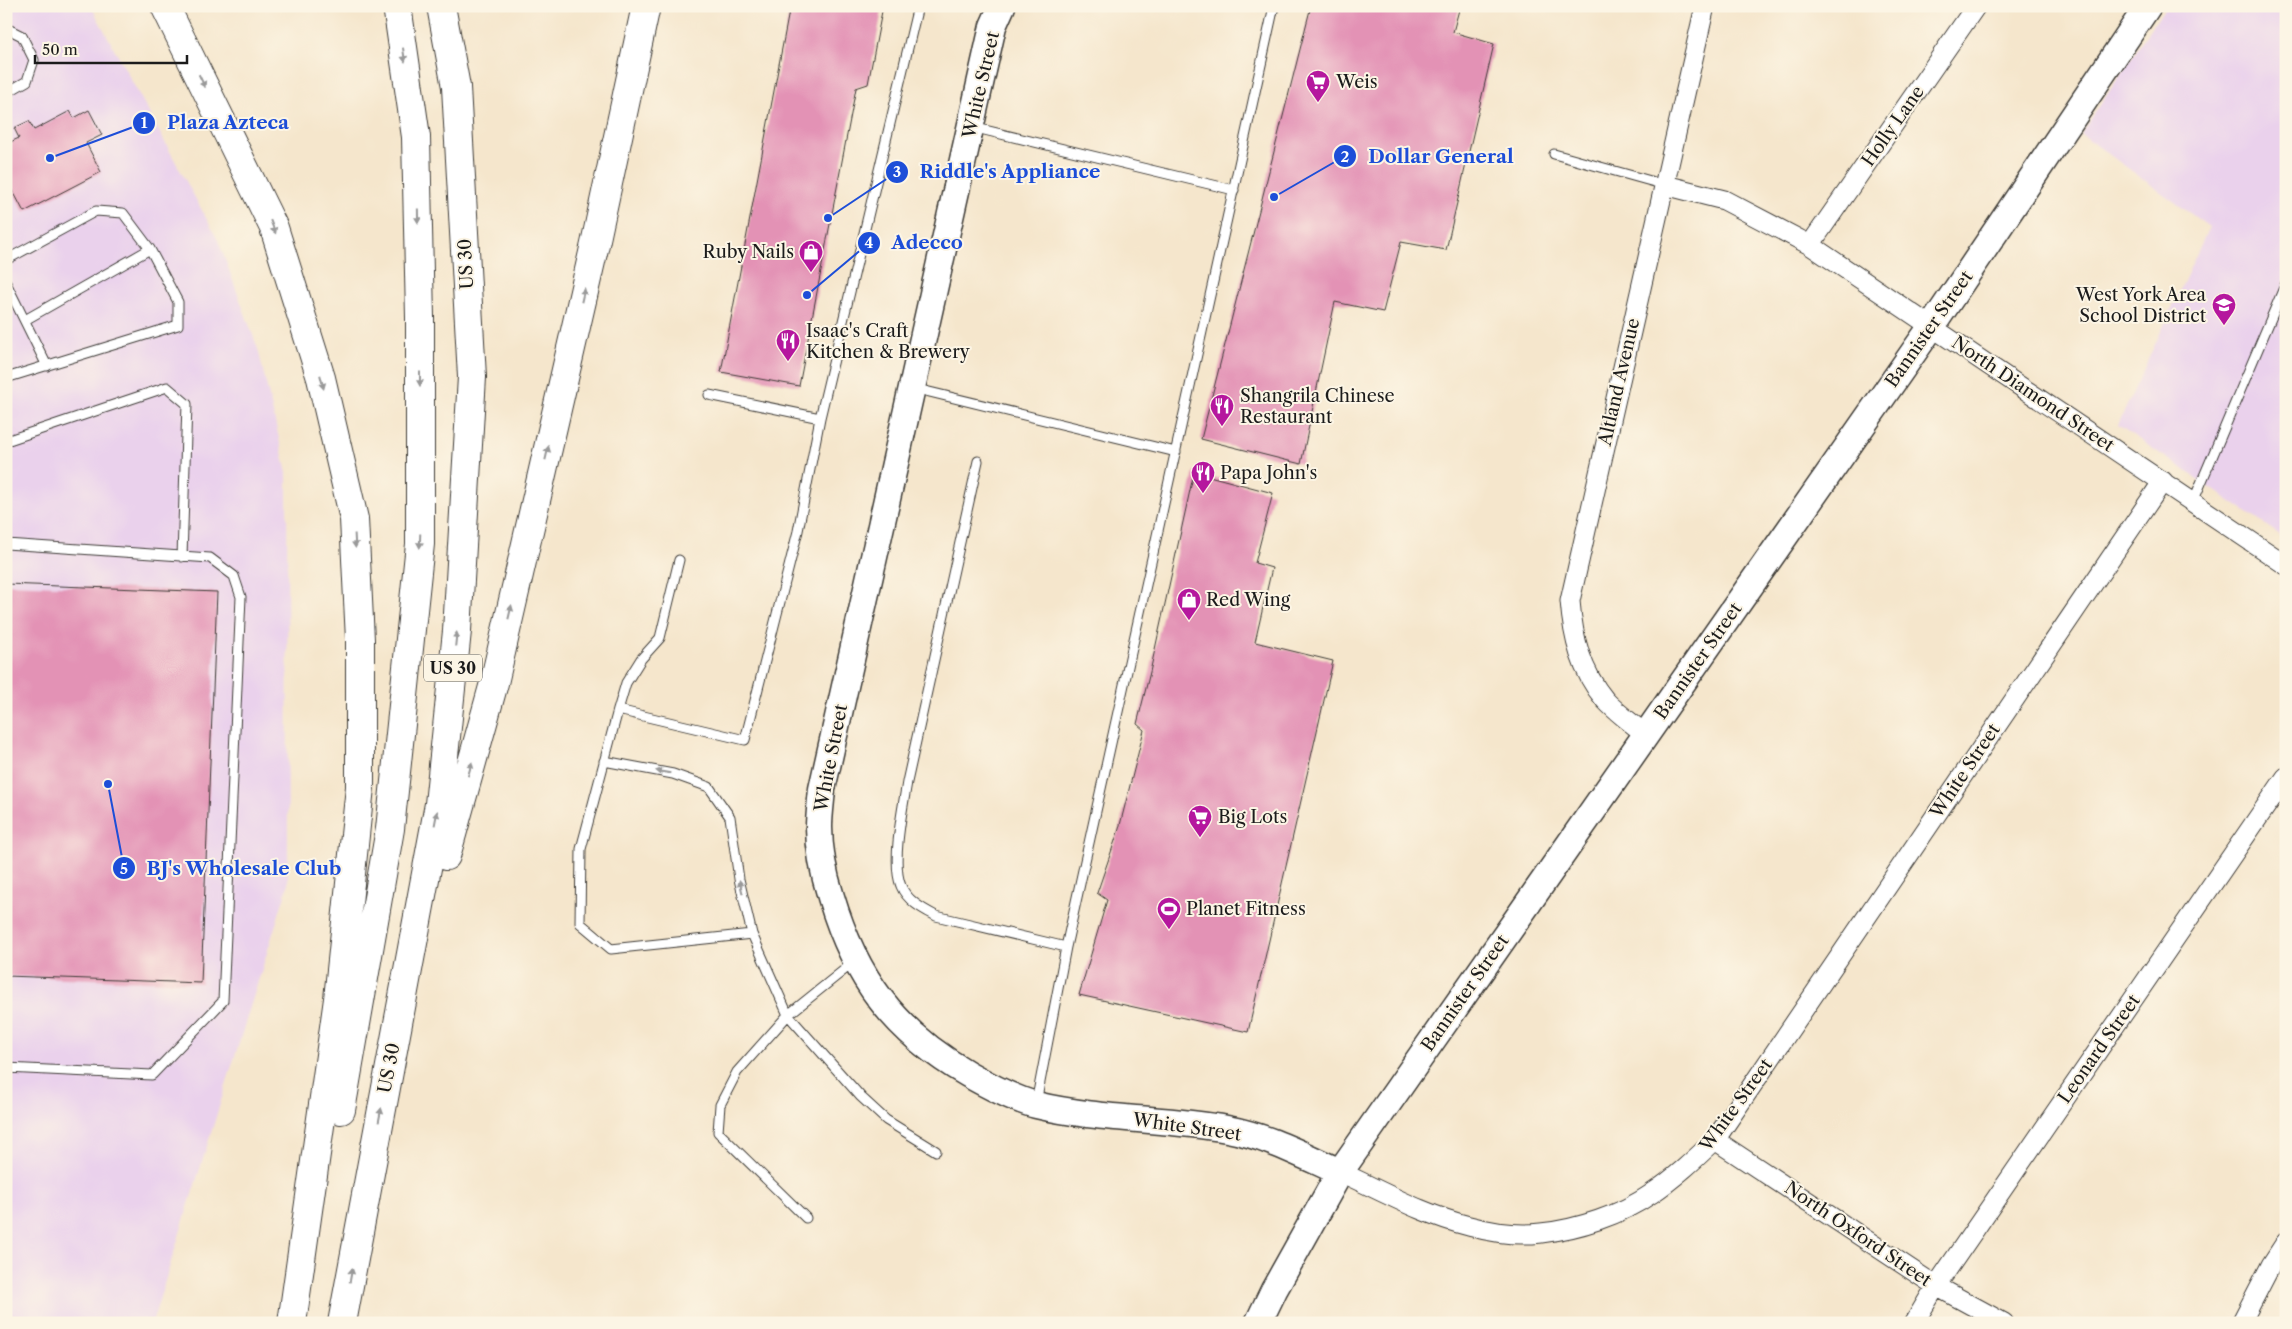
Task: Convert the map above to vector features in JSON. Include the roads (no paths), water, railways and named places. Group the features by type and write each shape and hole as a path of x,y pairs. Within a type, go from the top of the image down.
{"highway":[{"path":"165,6 274,228 322,378 354,519 360,640 360,787 338,999 292,1323"},
{"name":"US 30","path":"303,1323 390,829 420,544 420,318 416,137 397,6"},
{"name":"US 30","path":"342,1323 439,804 457,631 472,377 456,87 441,6"},
{"path":"396,1035 494,683 595,244 646,6"}],"street":[{"name":"White Street","path":"1002,6 994,26 822,790 819,828 824,874 836,916 855,961 877,996 909,1032 949,1063 979,1081 1035,1105 1104,1116 1228,1129 1271,1141 1431,1214 1469,1226 1505,1232 1540,1234 1575,1226 1614,1213 1650,1195 1684,1169 1715,1140 2163,481"},
{"name":"Altland Avenue","path":"1646,735 1606,701 1591,681 1580,658 1572,628 1570,601 1705,6"},
{"name":"Holly Lane","path":"1810,245 1976,6"},
{"name":"Bannister Street","path":"1258,1323 1274,1290 1340,1172 1932,326 2148,6"},
{"name":"North Diamond Street","path":"1665,185 1724,200 1810,245 2286,565"},
{"name":"Leonard Street","path":"1914,1323 1936,1286 2286,777"},
{"name":"North Oxford Street","path":"1715,1140 1936,1286 2004,1323"},
{"path":"2241,1323 2271,1265 2286,1242"}],"lane":[{"path":"618,710 745,740 798,531 820,418 918,6"},
{"path":"1035,1105 1066,947 1274,6"},
{"path":"6,28 22,36 34,60 27,81 6,92"},
{"path":"972,127 1234,190"},
{"path":"1554,154 1665,185"},
{"path":"6,260 96,211 123,213 150,249 178,302 178,325 6,378"},
{"path":"25,320 150,249"},
{"path":"6,283 47,366"},
{"path":"2193,502 2286,283"},
{"path":"6,441 167,387 187,404 182,556"},
{"path":"913,388 1176,452"},
{"path":"709,395 820,418"},
{"path":"978,461 907,782 901,823 898,872 901,887 910,899 922,909 936,916 1066,947"},
{"path":"6,544 210,558 234,576 241,597 223,1001 152,1075 6,1068"},
{"path":"679,560 660,638 641,659 626,683 604,761 581,849 580,923 611,949 752,934"},
{"path":"604,761 673,774 709,787 730,817 739,879 752,934 788,1015 861,1096 886,1120 936,1151"},
{"path":"806,1218 718,1132 720,1105 737,1072 788,1015 855,961"}],"place":[{"name":"Weis","path":"1318,103"},
{"name":"Plaza Azteca","path":"50,158"},
{"name":"Dollar General","path":"1274,197"},
{"name":"Riddle's Appliance","path":"828,218"},
{"name":"Ruby Nails","path":"811,273"},
{"name":"Adecco","path":"807,295"},
{"name":"West York Area School District","path":"2224,326"},
{"name":"Isaac's Craft Kitchen & Brewery","path":"788,362"},
{"name":"Shangrila Chinese Restaurant","path":"1222,427"},
{"name":"Papa John's","path":"1203,494"},
{"name":"Red Wing","path":"1189,621"},
{"name":"BJ's Wholesale Club","path":"108,784"},
{"name":"Big Lots","path":"1200,838"},
{"name":"Planet Fitness","path":"1169,930"}]}
